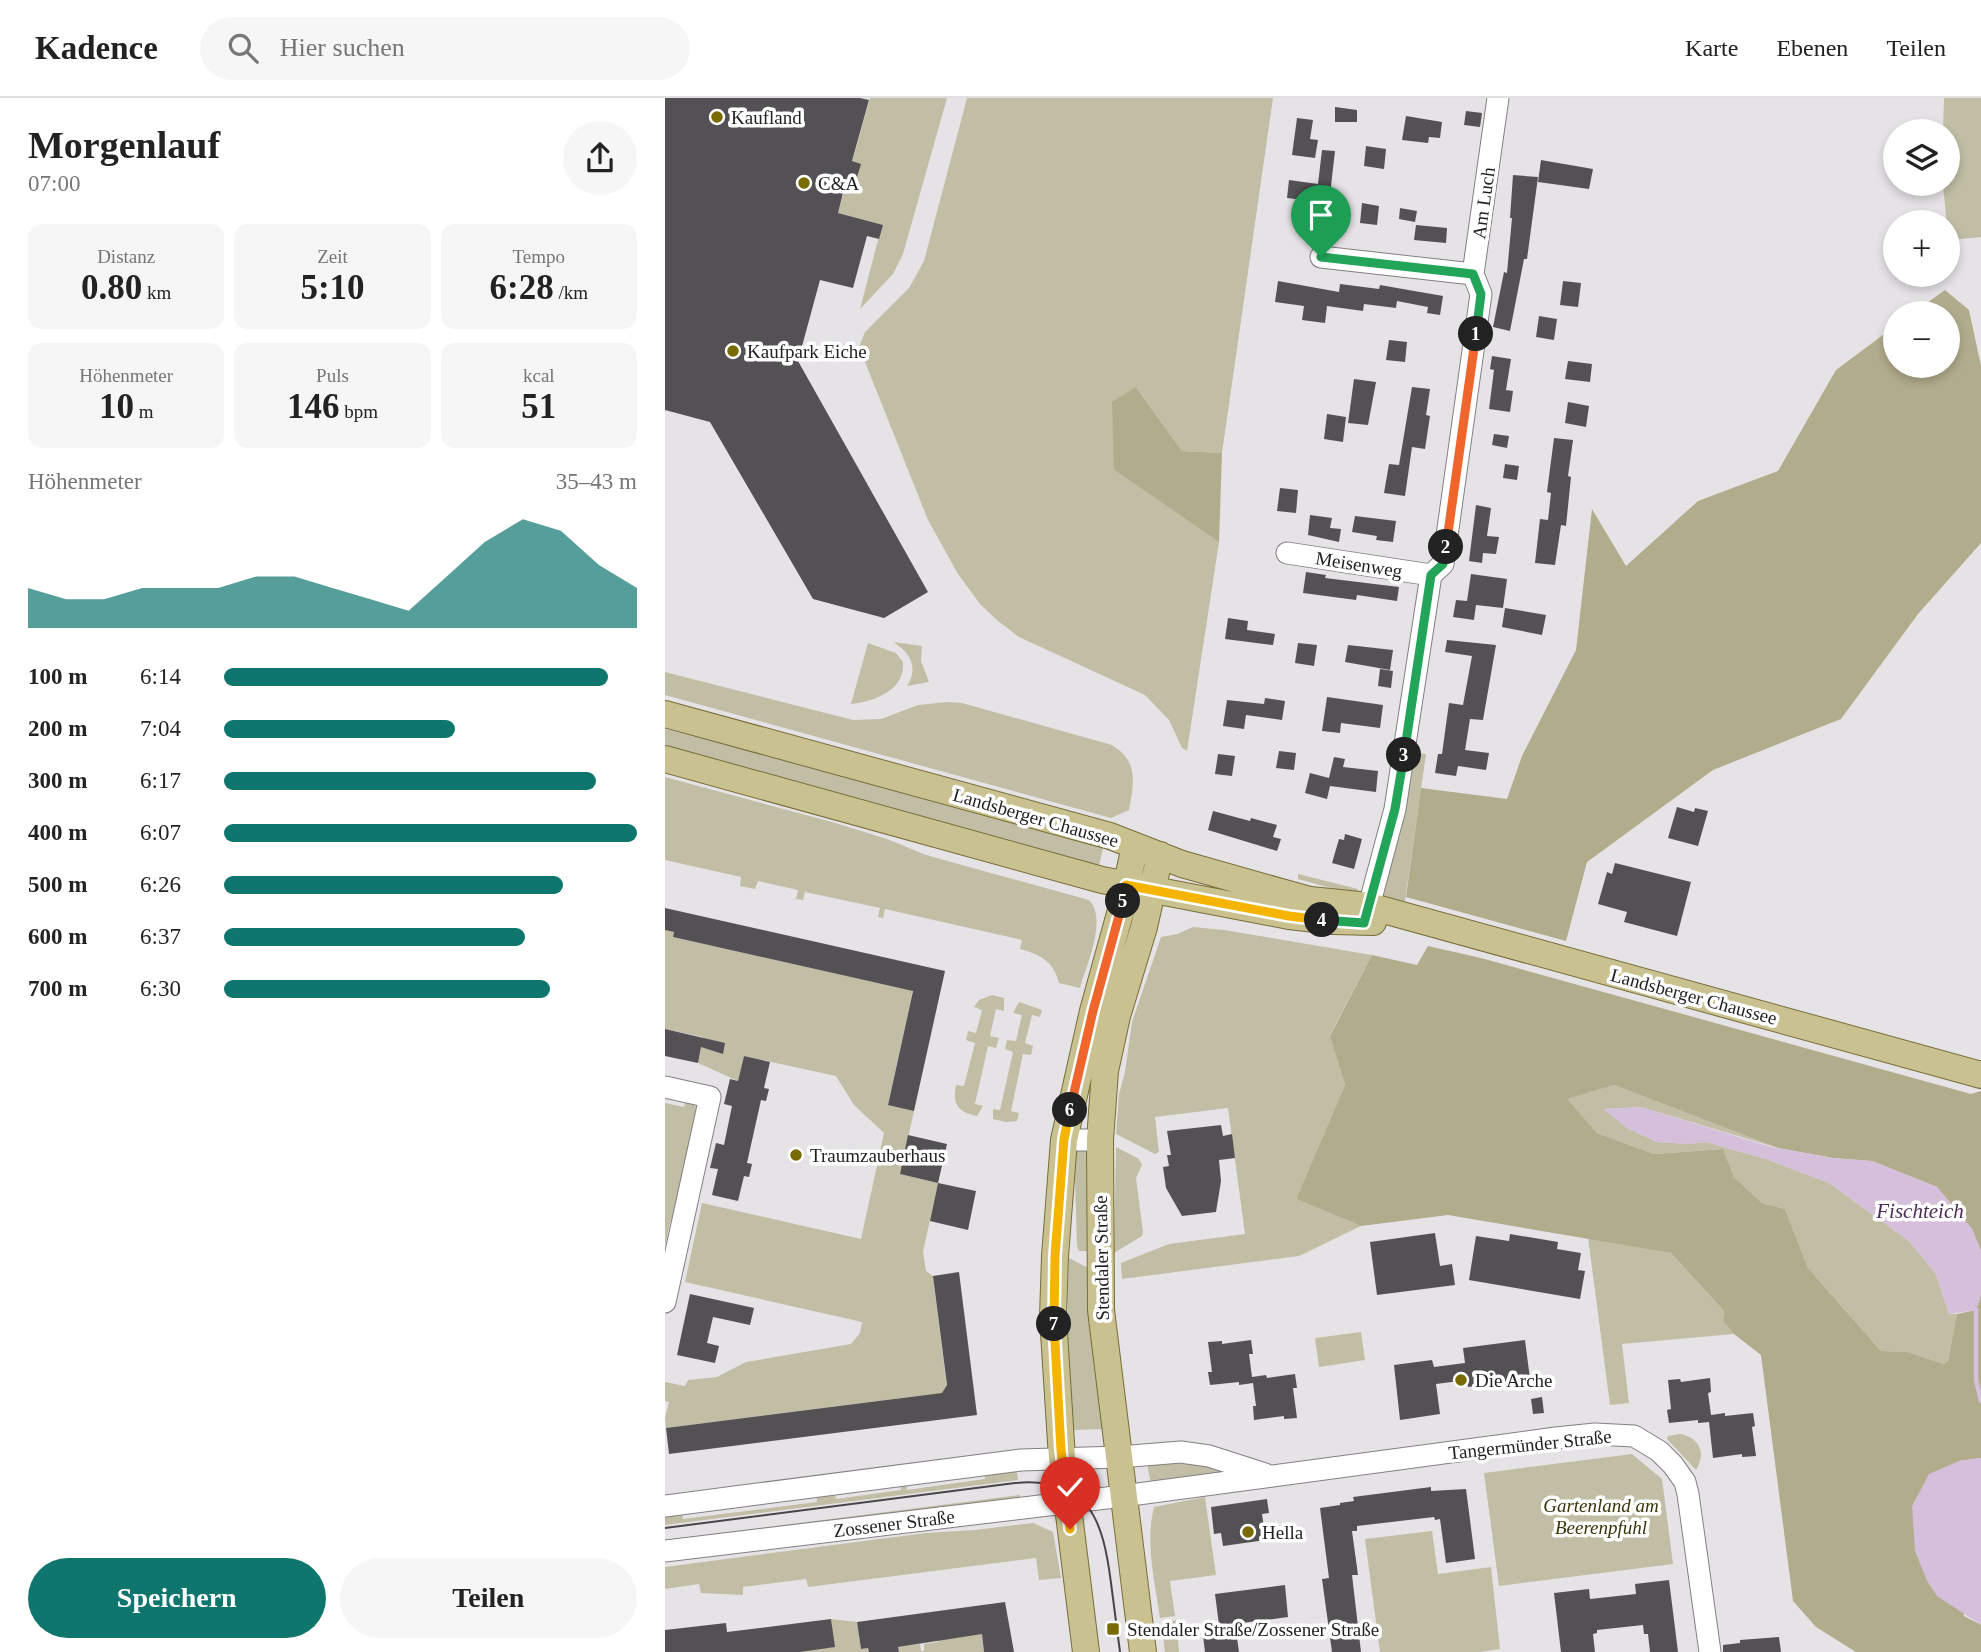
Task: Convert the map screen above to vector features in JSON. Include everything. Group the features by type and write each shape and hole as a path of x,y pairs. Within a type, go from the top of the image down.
{"main road":[{"name":"Landsberger Chaussee","path":"665,714 1110,836 1144,867 1289,916 1366,914 1406,918 1981,1075"},
{"name":"Landsberger Chaussee","path":"665,759 1007,854 1144,867 1182,864 1366,914"},
{"name":"Stendaler Straße","path":"1086,1652 1062,1458 1053,1317 1064,1139 1093,1011 1144,867"},
{"name":"Stendaler Straße","path":"1143,1652 1101,1310 1100,1140 1105,1071 1144,867"}],"street":[{"name":"Am Luch","path":"1366,914 1395,809 1431,575 1443,564 1481,294 1473,274 1498,98"},
{"path":"1321,257 1473,274"},
{"name":"Meisenweg","path":"1287,553 1431,575"},
{"path":"665,1087 711,1097 665,1302"},
{"path":"1064,1139 1100,1140"},
{"name":"Tangermünder Straße","path":"1123,1496 1571,1436 1634,1436 1659,1451 1685,1482 1710,1652"},
{"name":"Tangermünder Straße","path":"1119,1457 1181,1452 1209,1456 1271,1476"},
{"path":"665,1506 1021,1460 1119,1457"},
{"name":"Zossener Straße","path":"665,1551 1123,1496"}],"green space":[{"path":"870,98 947,98 903,254 893,274 860,309 882,225 838,213"},
{"path":"967,98 1273,98 1222,453 1182,451 1137,388 1114,470 1219,542 1187,751 1182,748 1169,720 1145,695 1019,637 980,604 958,574 928,520 859,347 865,332 909,288 924,261"},
{"path":"1944,98 1981,98 1981,237 1960,239 1960,210 1945,210 1944,196 1960,196 1960,119 1943,119"},
{"path":"893,642 922,646 921,661 929,682 907,686 912,673 911,661"},
{"path":"868,643 896,653 903,662 902,672 899,680 886,693 851,704"},
{"path":"665,672 853,720 881,719 918,705 962,703 1112,745 1127,758 1131,766 1133,782 1129,810 1111,818 665,695"},
{"path":"665,729 1104,843 1099,866 665,751"},
{"path":"1411,752 1426,754 1404,908 1381,897"},
{"path":"665,777 832,822 887,839 926,855 1089,900 1094,908 1096,930 1080,988 1059,983 1050,964 1034,953 1020,949 1022,940 885,909 883,918 878,917 880,908 805,892 803,900 796,899 798,890 758,881 755,889 740,886 741,877 665,860"},
{"path":"1298,874 1358,889 1356,895 1298,879"},
{"path":"1193,927 1372,955 1330,1035 1345,1085 1296,1199 1361,1226 1299,1256 1122,1279 1121,1263 1169,1244 1245,1234 1228,1108 1155,1117 1159,1152 1155,1154 1116,1134 1119,1094 1132,1022 1161,937"},
{"path":"665,930 674,932 673,937 901,988 914,985 888,1104 914,1111 900,1174 938,1183 923,1252 926,1271 933,1276 948,1397 935,1394 666,1428 665,1418 669,1402 665,1401 665,1382 685,1386 688,1380 717,1377 746,1362 851,1344 860,1333 862,1322 685,1282 702,1203 861,1239 884,1133 854,1105 836,1076 744,1056 738,1081 698,1063 703,1037 665,1029"},
{"path":"992,995 1004,998 1004,1011 996,1009 990,1036 999,1038 996,1048 988,1046 975,1104 983,1106 977,1116 958,1106 955,1092 956,1085 964,1086 975,1043 966,1040 968,1031 976,1033 982,1010 974,1007 979,1000"},
{"path":"1019,1002 1042,1010 1040,1017 1032,1015 1025,1043 1033,1046 1031,1055 1023,1054 1011,1111 1019,1113 1017,1121 1006,1122 993,1119 993,1109 1000,1110 1013,1052 1005,1049 1007,1040 1016,1041 1022,1015 1013,1013"},
{"path":"1614,1085 1778,1148 1641,1107 1604,1109 1627,1128 1657,1142 1706,1142 1766,1159 1829,1183 1909,1241 1936,1274 1949,1314 1957,1314 1948,1361 1944,1364 1908,1352 1881,1351 1808,1268 1785,1209 1762,1203 1734,1177 1723,1149 1654,1154 1597,1133 1566,1099"},
{"path":"686,1099 698,1109 678,1214 671,1219 665,1246 665,1103 684,1107"},
{"path":"1073,1146 1092,1148 1092,1251 1079,1251 1077,1246 1075,1181 1070,1166"},
{"path":"1116,1147 1139,1159 1142,1165 1136,1178 1143,1232 1142,1236 1114,1253"},
{"path":"1588,1237 1671,1253 1724,1311 1723,1321 1734,1334 1622,1344 1629,1403 1610,1405"},
{"path":"1069,1258 1092,1270 1106,1429 1074,1430 1068,1344"},
{"path":"1361,1332 1365,1360 1319,1367 1315,1338"},
{"path":"1680,1434 1692,1438 1699,1447 1701,1458 1696,1470 1667,1439 1668,1436"},
{"name":"Gartenland am Beerenpfuhl","path":"1632,1454 1662,1479 1673,1564 1499,1586 1484,1473"},
{"path":"1182,1459 1210,1464 1226,1473 1151,1485 1147,1463"},
{"path":"1016,1467 1018,1480 665,1525 665,1515 682,1511 683,1519 817,1502 816,1493 834,1491 836,1499 901,1490 901,1482 906,1481 907,1490 985,1479 984,1471"},
{"path":"1020,1495 1020,1501 665,1546 665,1540"},
{"path":"1205,1497 1216,1575 1170,1581 1175,1616 1160,1618 1150,1534 1154,1507"},
{"path":"1033,1523 1053,1532 1061,1578 1039,1580 1036,1558 808,1587 806,1579 743,1587 743,1595 701,1593 699,1584 665,1589 665,1567 926,1533"},
{"path":"1432,1531 1438,1574 1491,1567 1500,1649 1480,1652 1380,1652 1365,1539"},
{"path":"831,1619 857,1622 861,1649 868,1648 869,1652 800,1652 807,1651 808,1648 834,1647"},
{"path":"1176,1620 1179,1652 1165,1652 1162,1627"},
{"path":"981,1627 984,1652 899,1652 898,1647 920,1644 921,1651 924,1651 924,1644"}],"shaded area":[{"path":"1945,290 1958,301 1930,301"},
{"path":"1960,302 1969,310 1981,366 1981,543 1918,614 1841,719 1713,770 1587,862 1566,941 1406,897 1421,788 1507,799 1522,756 1576,650 1592,509 1626,566 1698,501 1778,471 1836,370 1883,335 1883,378 1960,378"},
{"path":"1136,387 1182,451 1222,453 1219,542 1114,470 1112,402"},
{"path":"1428,946 1481,958 1971,1094 1981,1091 1981,1251 1972,1229 1937,1187 1872,1161 1833,1158 1778,1148 1614,1085 1567,1099 1597,1133 1654,1154 1723,1149 1734,1177 1762,1203 1785,1209 1808,1268 1881,1351 1908,1352 1944,1364 1948,1361 1957,1314 1976,1310 1981,1294 1981,1458 1959,1461 1964,1616 1981,1625 1981,1652 1856,1652 1816,1627 1793,1601 1761,1355 1734,1334 1723,1321 1724,1311 1671,1253 1448,1215 1361,1226 1296,1199 1345,1085 1330,1036 1372,955 1417,965"}],"water":[{"name":"Fischteich","path":"1641,1107 1771,1147 1833,1158 1872,1161 1937,1187 1972,1229 1981,1251 1981,1294 1976,1310 1949,1314 1936,1274 1909,1241 1829,1183 1766,1159 1706,1142 1657,1142 1627,1128 1603,1109"},
{"path":"1981,1458 1981,1625 1937,1596 1927,1581 1915,1551 1912,1506 1929,1474 1959,1461"}],"building":[{"name":"Kaufpark Eiche","path":"665,98 869,100 852,161 861,164 855,184 846,181 838,213 883,225 879,239 867,236 853,288 820,280 798,361 928,592 884,618 813,599 710,422 665,410"},
{"path":"1335,107 1357,110 1357,122 1335,122"},
{"path":"1466,111 1482,113 1480,127 1464,125"},
{"path":"1406,116 1442,122 1440,138 1429,137 1428,143 1402,140"},
{"path":"1297,118 1313,120 1310,139 1318,140 1315,158 1292,155"},
{"path":"1366,146 1386,149 1384,169 1364,166"},
{"path":"1322,150 1335,151 1331,194 1337,195 1335,212 1319,210 1320,202 1287,198 1289,180 1318,184"},
{"path":"1541,160 1593,169 1589,189 1538,182"},
{"path":"1513,175 1538,177 1527,259 1524,259 1510,331 1493,327 1504,272 1507,273"},
{"path":"1362,203 1379,206 1377,225 1360,223"},
{"path":"1400,208 1417,211 1415,222 1399,219"},
{"path":"1416,225 1447,228 1446,243 1414,240"},
{"path":"1278,281 1339,292 1340,284 1379,289 1380,285 1443,296 1440,315 1427,313 1428,307 1397,301 1396,308 1364,304 1363,311 1327,306 1325,323 1302,320 1304,306 1275,302"},
{"path":"1563,281 1581,283 1578,307 1560,305"},
{"path":"1539,316 1557,319 1554,340 1536,337"},
{"path":"1389,340 1407,342 1405,362 1386,360"},
{"path":"1492,356 1511,359 1506,390 1513,391 1510,412 1489,409 1494,370 1490,369"},
{"path":"1568,361 1592,364 1590,382 1565,379"},
{"path":"1354,379 1376,382 1368,425 1348,423"},
{"path":"1412,387 1430,389 1426,415 1430,416 1425,449 1412,447 1405,496 1384,493 1389,464 1399,465"},
{"path":"1568,402 1589,406 1586,427 1565,423"},
{"path":"1327,414 1346,417 1343,442 1324,439"},
{"path":"1494,434 1509,436 1507,448 1492,445"},
{"path":"1554,438 1573,440 1566,526 1561,525 1555,565 1535,563 1540,519 1548,520 1551,493 1547,492"},
{"path":"1505,464 1519,466 1517,480 1503,478"},
{"path":"1280,488 1298,490 1296,513 1277,511"},
{"path":"1476,505 1491,508 1487,536 1499,537 1496,554 1483,553 1482,563 1469,561"},
{"path":"1310,515 1332,518 1330,528 1341,529 1339,542 1308,535"},
{"path":"1355,516 1396,521 1393,542 1352,532"},
{"path":"1306,572 1326,575 1325,578 1399,587 1397,601 1357,595 1356,600 1303,593"},
{"path":"1471,574 1507,579 1503,608 1476,605 1474,620 1453,617 1456,600 1467,601"},
{"path":"1505,608 1546,615 1542,635 1502,627"},
{"path":"1228,618 1248,621 1247,630 1275,634 1273,645 1225,639"},
{"path":"1447,640 1496,645 1483,720 1470,719 1465,750 1489,753 1486,770 1458,766 1456,776 1435,773 1438,754 1442,754 1449,703 1463,705 1472,656 1445,652"},
{"path":"1298,643 1317,645 1314,666 1295,663"},
{"path":"1348,645 1393,650 1390,670 1345,662"},
{"path":"1380,669 1393,671 1391,688 1378,686"},
{"path":"1327,697 1383,705 1380,728 1341,723 1340,733 1322,731"},
{"path":"1265,698 1285,701 1282,720 1246,715 1244,729 1223,726 1227,700 1264,704"},
{"path":"1279,751 1296,753 1294,770 1276,768"},
{"path":"1218,754 1235,756 1232,776 1215,774"},
{"path":"1334,757 1345,759 1343,767 1378,771 1376,792 1330,786 1327,799 1305,793 1310,773 1329,778"},
{"path":"1677,807 1694,812 1695,808 1708,811 1698,846 1668,838"},
{"path":"1213,811 1277,825 1273,837 1281,839 1277,851 1208,830"},
{"path":"1345,834 1362,839 1354,869 1332,863 1339,839 1344,840"},
{"path":"1615,863 1691,882 1677,936 1624,922 1627,912 1598,904 1607,872 1612,874"},
{"path":"665,908 945,971 914,1111 888,1105 913,991 673,937 674,932 665,930"},
{"path":"665,1029 725,1043 723,1054 701,1047 698,1063 665,1056"},
{"path":"744,1056 770,1062 764,1088 769,1089 766,1101 761,1100 747,1163 752,1164 749,1177 744,1176 738,1201 712,1195 718,1169 710,1168 716,1143 724,1145 732,1106 724,1104 730,1079 738,1081"},
{"path":"1221,1125 1223,1136 1232,1134 1235,1158 1219,1160 1221,1181 1216,1212 1182,1216 1166,1188 1163,1167 1169,1166 1167,1155 1171,1155 1167,1131"},
{"path":"908,1135 947,1144 938,1183 900,1174"},
{"path":"938,1183 976,1191 968,1230 930,1221"},
{"path":"1435,1233 1440,1266 1452,1264 1455,1285 1377,1295 1370,1242"},
{"path":"1510,1234 1558,1242 1557,1249 1581,1253 1578,1270 1585,1271 1580,1299 1469,1280 1476,1236 1509,1241"},
{"path":"959,1272 977,1415 669,1454 666,1428 942,1393 947,1385 933,1276"},
{"path":"690,1294 754,1308 750,1325 713,1317 707,1343 719,1346 715,1363 677,1355"},
{"path":"1251,1340 1253,1354 1249,1354 1252,1377 1295,1374 1297,1388 1293,1388 1297,1418 1284,1419 1284,1416 1254,1420 1253,1406 1256,1406 1253,1383 1210,1385 1208,1372 1212,1372 1208,1342 1222,1341 1222,1344"},
{"name":"Die Arche","path":"1525,1340 1530,1379 1468,1387 1467,1380 1436,1384 1440,1414 1400,1420 1394,1365 1432,1360 1434,1367 1465,1363 1463,1348"},
{"path":"1710,1378 1711,1392 1708,1393 1711,1415 1753,1413 1756,1456 1742,1457 1742,1454 1713,1458 1709,1422 1698,1423 1698,1420 1669,1423 1667,1410 1671,1409 1668,1380 1680,1379 1681,1382"},
{"path":"1542,1397 1544,1413 1533,1414 1531,1399"},
{"path":"1431,1487 1431,1491 1466,1489 1475,1559 1446,1563 1440,1519 1435,1520 1434,1517 1357,1526 1357,1531 1352,1531 1358,1575 1352,1575 1361,1652 1332,1652 1322,1579 1329,1578 1320,1508 1354,1501 1353,1497"},
{"path":"1267,1499 1269,1513 1262,1514 1266,1540 1223,1546 1221,1533 1214,1534 1211,1507"},
{"path":"1669,1580 1678,1652 1650,1652 1648,1634 1644,1634 1643,1625 1597,1630 1597,1633 1593,1634 1595,1652 1561,1652 1554,1593 1589,1589 1590,1599 1636,1594 1635,1584"},
{"path":"1285,1585 1288,1617 1235,1624 1239,1652 1205,1652 1202,1627 1219,1625 1215,1594"},
{"path":"1005,1602 1014,1652 984,1652 982,1634 898,1647 899,1652 869,1652 868,1648 861,1649 857,1622"},
{"path":"831,1619 835,1647 800,1652 665,1652 665,1630 726,1623 727,1632"},
{"path":"1779,1637 1781,1652 1723,1652 1723,1645 1740,1643 1740,1640"}],"waterway":[{"path":"1976,1310 1976,1380 1981,1401"}],"tram line":[{"path":"665,1528 1015,1483 1040,1483 1060,1487 1076,1495 1088,1507 1097,1522 1108,1560 1120,1652"}],"place":[{"name":"Kaufland","path":"717,117"},
{"name":"C&A","path":"804,183"},
{"name":"Kaufpark Eiche","path":"733,351"},
{"name":"Traumzauberhaus","path":"796,1155"},
{"name":"Die Arche","path":"1461,1380"},
{"name":"Hella","path":"1248,1532"},
{"name":"Stendaler Straße/Zossener Straße","path":"1113,1629"}],"route":[{"path":"1070,1529 1061,1450 1053,1317 1064,1139 1093,1011 1126,885 1289,916 1364,923 1395,809 1431,575 1443,564 1481,294 1473,274 1321,257"}]}
